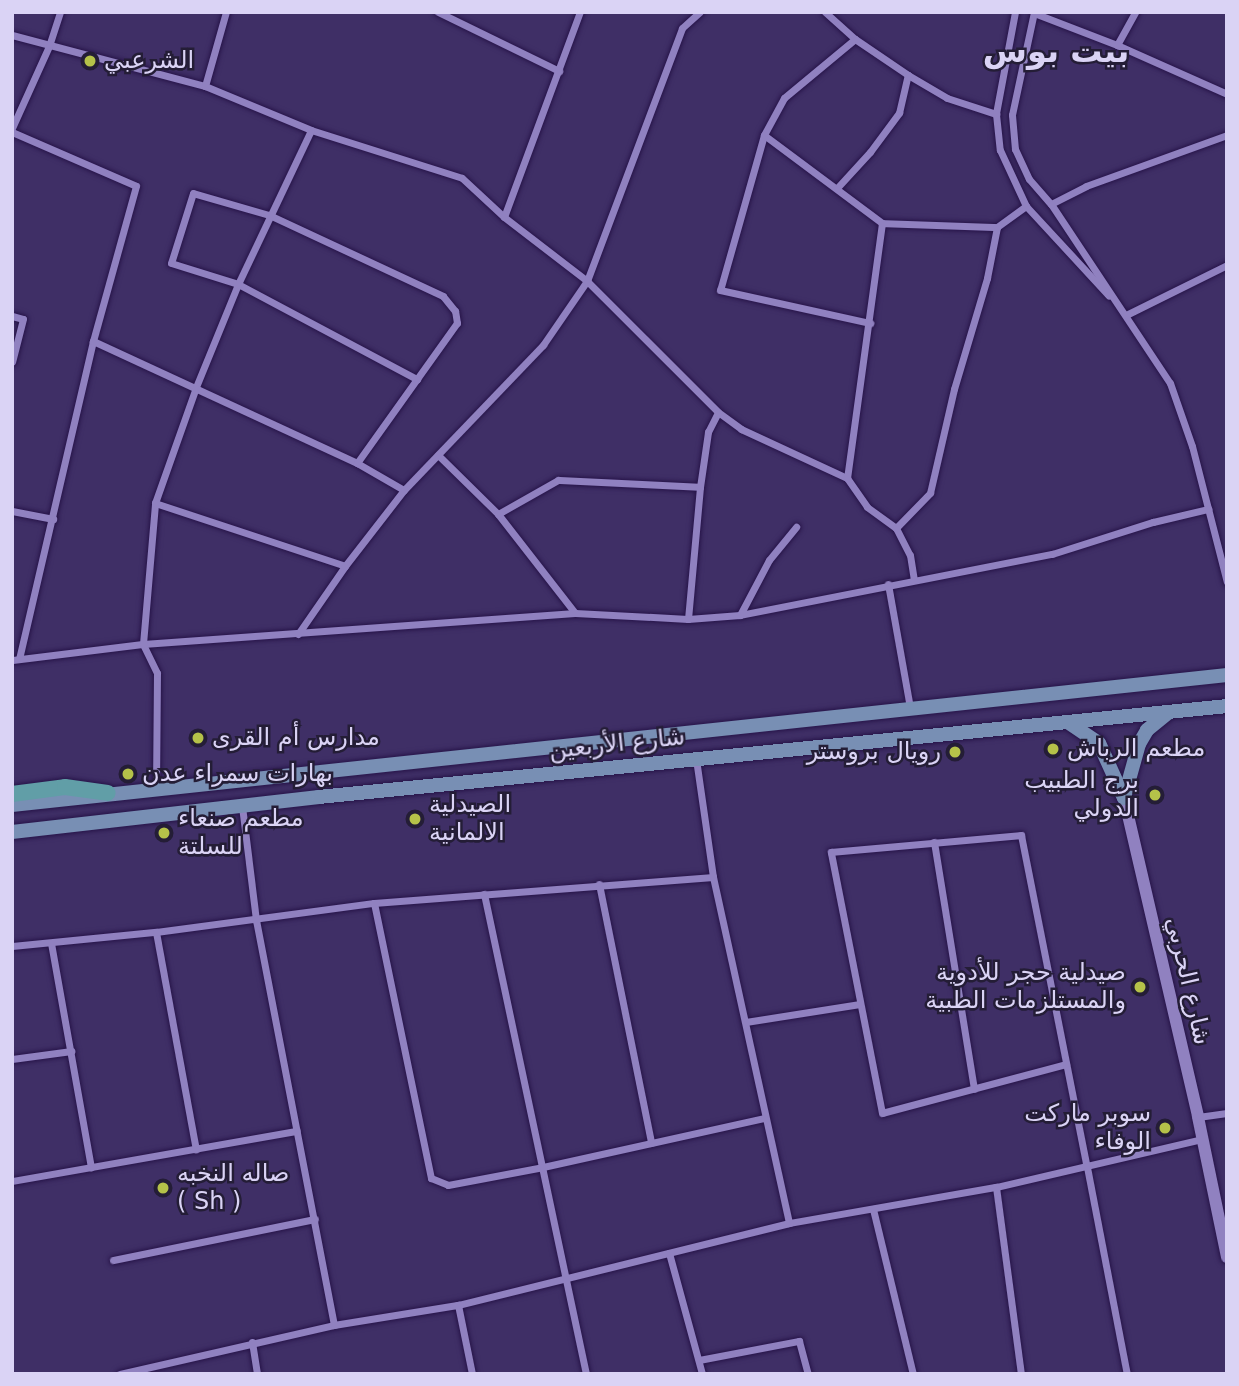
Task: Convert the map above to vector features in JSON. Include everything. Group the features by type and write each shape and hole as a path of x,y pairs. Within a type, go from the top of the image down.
{"main road":[{"name":"شارع الأربعين","path":"12,806 108,793 1227,675"},
{"name":"شارع الأربعين","path":"12,832 242,806 1227,706"},
{"path":"1125,798 1139,744 1147,730 1169,712"},
{"path":"1069,723 1099,743 1125,798"},
{"path":"12,794 65,788 108,793"}],"street":[{"path":"60,12 12,130 136,186 93,341 53,519 15,659 143,644 575,613 688,619 740,615 1052,554 1153,522 1208,509"},
{"path":"205,86 226,12"},
{"path":"438,12 559,71"},
{"path":"504,217 580,12"},
{"path":"298,634 345,566 404,490 543,345 587,281 682,28 700,12"},
{"path":"825,12 855,39 908,75 947,98 996,114"},
{"path":"1015,12 996,114 1000,150 1026,206 1126,315"},
{"path":"1117,45 1135,12"},
{"path":"1227,94 1117,45 1034,13 1012,116 1015,149 1029,179 1051,204 1170,383 1192,446 1227,582"},
{"path":"12,35 205,86 311,130 462,178 504,217 587,281 718,412 741,429 848,478 867,507 896,528 910,555 914,579"},
{"path":"855,39 784,99 764,135 720,290 870,323"},
{"path":"837,188 870,152 899,113 908,75"},
{"path":"156,788 157,673 143,644 155,503 196,387 238,284 311,130"},
{"path":"764,135 882,223 997,227 1026,206"},
{"path":"1051,204 1086,186 1227,135"},
{"path":"357,463 457,323 455,311 443,296 269,215 193,193 171,263 238,284 416,379"},
{"path":"848,478 882,223"},
{"path":"896,528 930,493 954,388 987,278 997,227"},
{"path":"1126,315 1226,266"},
{"path":"12,316 23,319 12,362"},
{"path":"93,341 357,463 404,490"},
{"path":"688,619 699,487 708,432 718,412"},
{"path":"438,455 498,514 575,613"},
{"path":"498,514 558,481 699,487"},
{"path":"155,503 345,566"},
{"path":"12,511 53,519"},
{"path":"740,615 769,560 796,527"},
{"path":"888,584 910,709"},
{"path":"696,759 713,877 789,1223"},
{"name":"شارع الحربي","path":"1125,798 1203,1139 1227,1257"},
{"path":"242,806 256,920 334,1325"},
{"path":"1066,1064 882,1114 831,852 1021,835 1127,1374"},
{"path":"934,842 974,1089"},
{"path":"12,946 156,932 374,903 713,877"},
{"path":"599,884 652,1143"},
{"path":"484,894 568,1279 586,1374"},
{"path":"374,903 431,1178 448,1185 764,1118"},
{"path":"156,932 196,1149"},
{"path":"51,943 92,1167"},
{"path":"746,1022 860,1004"},
{"path":"12,1059 71,1051"},
{"path":"1198,1117 1227,1113"},
{"path":"12,1181 297,1130"},
{"path":"120,1374 334,1325 458,1305 789,1223 996,1187 1203,1139"},
{"path":"996,1187 1021,1374"},
{"path":"873,1209 913,1374"},
{"path":"113,1260 315,1219"},
{"path":"669,1253 702,1374"},
{"path":"458,1305 472,1374"},
{"path":"699,1360 799,1341 808,1374"},
{"path":"252,1342 257,1374"}],"place":[{"name":"الشرعبي","path":"90,61"},
{"name":"مدارس أم القرى","path":"198,738"},
{"name":"مطعم الرباش","path":"1053,749"},
{"name":"رويال بروستر","path":"955,752"},
{"name":"بهارات سمراء عدن","path":"128,774"},
{"name":"برج الطبيب الدولي","path":"1155,795"},
{"name":"الصيدلية الالمانية","path":"415,819"},
{"name":"مطعم صنعاء للسلتة","path":"164,833"},
{"name":"صيدلية حجر للأدوية والمستلزمات الطبية","path":"1140,987"},
{"name":"سوبر ماركت الوفاء","path":"1165,1128"},
{"name":"صاله النخبه ( Sh )","path":"163,1188"}],"district":[{"name":"بيت بوس","path":"1056,51"}]}
